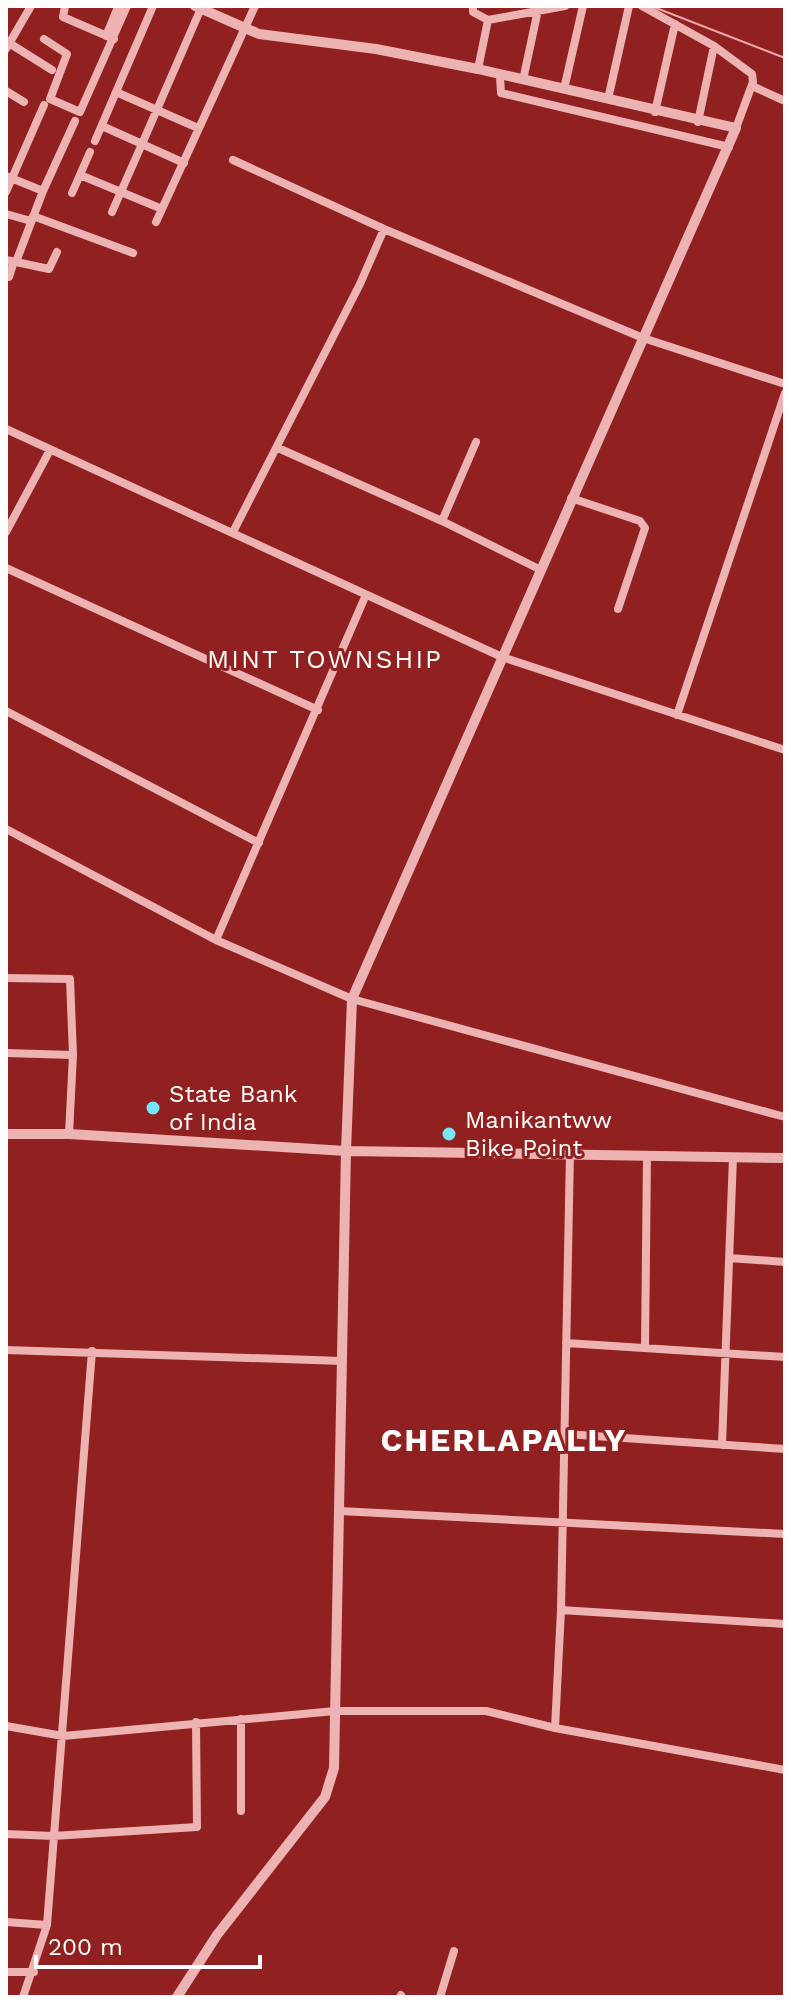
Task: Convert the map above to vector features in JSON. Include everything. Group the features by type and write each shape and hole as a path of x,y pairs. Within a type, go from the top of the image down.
{"street":[{"path":"29,6 8,46 52,70"},
{"path":"65,6 63,17 110,37"},
{"path":"95,141 153,6"},
{"path":"156,222 255,6"},
{"path":"473,6 473,12 488,20 565,6"},
{"path":"564,89 583,6"},
{"path":"608,99 629,6"},
{"path":"177,1997 217,1935 325,1797 334,1768 346,1151 352,999 539,569 729,147 752,86 752,74 714,46 642,6"},
{"path":"112,212 199,7 259,34 376,49 478,69 698,122 736,128"},
{"path":"44,39 67,54 50,99 80,112 121,8"},
{"path":"523,80 538,10"},
{"path":"478,69 488,20"},
{"path":"655,112 675,24"},
{"path":"698,122 714,46"},
{"path":"500,76 501,93 729,147"},
{"path":"752,86 785,101"},
{"path":"6,91 24,102"},
{"path":"116,92 198,128"},
{"path":"6,192 9,177 44,105"},
{"path":"9,277 12,261 75,121"},
{"path":"102,126 184,163"},
{"path":"72,193 90,152"},
{"path":"233,160 384,229 643,338 785,384"},
{"path":"80,175 162,209"},
{"path":"9,177 43,191"},
{"path":"6,214 32,219 133,253"},
{"path":"233,532 278,448 384,229"},
{"path":"12,261 49,269 57,252"},
{"path":"677,715 785,393"},
{"path":"6,429 233,532 365,597 502,657 785,750"},
{"path":"442,521 476,442"},
{"path":"278,448 442,521 539,569"},
{"path":"6,532 50,450"},
{"path":"571,498 640,521 645,528 618,609"},
{"path":"6,568 318,710"},
{"path":"216,940 365,597"},
{"path":"6,711 259,843"},
{"path":"6,829 216,940 352,999 785,1117"},
{"path":"6,978 70,979 73,1055 69,1134"},
{"path":"6,1053 73,1055"},
{"path":"6,1134 69,1134 346,1151 785,1158"},
{"path":"555,1728 561,1610 570,1153"},
{"path":"645,1348 647,1155"},
{"path":"722,1445 733,1157"},
{"path":"729,1258 785,1262"},
{"path":"566,1343 785,1357"},
{"path":"6,1350 342,1361"},
{"path":"23,1997 34,1972 47,1925 92,1351"},
{"path":"565,1434 785,1449"},
{"path":"340,1511 785,1534"},
{"path":"561,1610 785,1624"},
{"path":"6,1726 63,1736 335,1711 486,1711 555,1728 785,1770"},
{"path":"241,1719 241,1811"},
{"path":"6,1834 53,1836 197,1827 196,1722"},
{"path":"6,1922 47,1925"},
{"path":"440,1997 454,1951"},
{"path":"6,1972 34,1972"}],"waterway":[{"path":"651,6 785,58"}],"place":[{"name":"State Bank of India","path":"153,1108"},
{"name":"Manikantww Bike Point","path":"449,1134"}],"district":[{"name":"MINT TOWNSHIP","path":"325,659"},
{"name":"CHERLAPALLY","path":"504,1440"}]}
